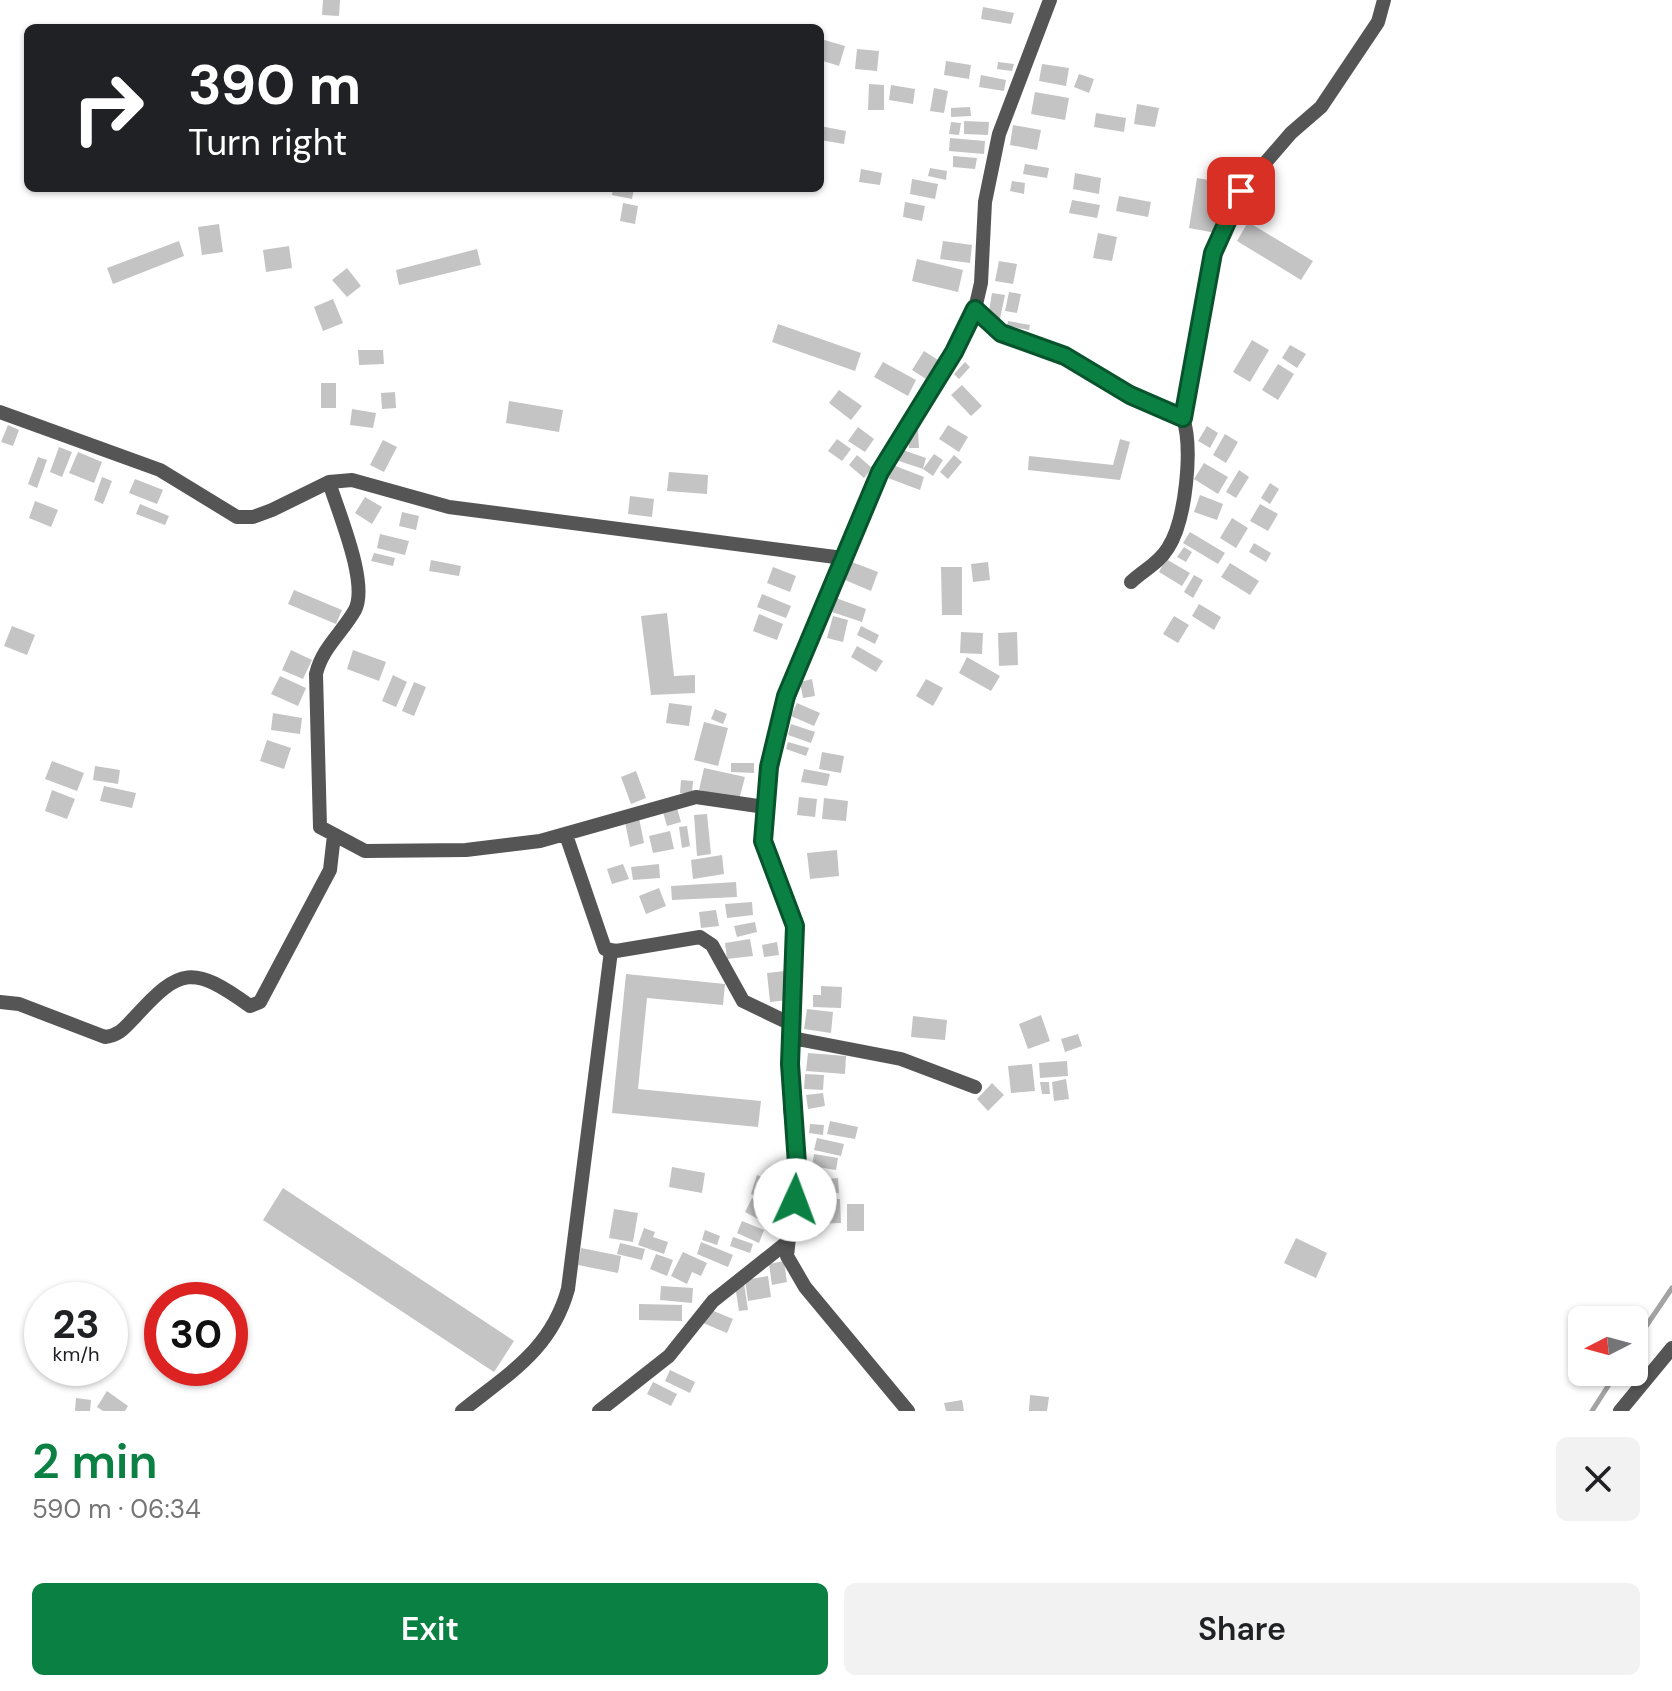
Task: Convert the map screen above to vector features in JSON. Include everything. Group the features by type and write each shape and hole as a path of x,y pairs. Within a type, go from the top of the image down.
{"street":[{"path":"908,1411 805,1287 791,1266 786,1243 795,1200 797,1164 790,1107 795,926 763,841 769,767 786,696 880,472 954,352 975,309 981,283 985,202 999,134 1050,0"},
{"path":"1131,582 1156,564 1178,527 1189,451 1183,418 1213,253 1241,191 1291,133 1321,107 1378,22 1384,0"},
{"path":"975,309 1001,333 1065,356 1130,395 1183,418"},
{"path":"0,412 160,470 237,517 253,517 272,510 329,482 352,480 449,507 843,558"},
{"path":"329,482 360,592 354,612 320,658 316,674 320,827 365,851 393,853 519,846 696,797 765,807"},
{"path":"0,1002 10,1001 105,1037 118,1036 172,979 188,975 232,994 250,1006 260,1002 330,870 334,835"},
{"path":"566,835 602,945 611,951 700,937 712,945 743,1001 792,1031 901,1059 975,1087"},
{"path":"462,1411 545,1342 562,1310 568,1289 611,951"},
{"path":"599,1411 669,1356 713,1301 786,1243"},
{"path":"1620,1411 1672,1348"}],"building":[{"path":"323,0 340,0 339,16 322,15"},
{"path":"983,7 1014,13 1011,24 981,19"},
{"path":"824,40 845,46 839,66 824,61"},
{"path":"857,49 879,51 877,71 855,69"},
{"path":"946,61 971,65 969,79 944,75"},
{"path":"998,62 1014,64 1012,71 997,69"},
{"path":"1042,64 1069,68 1066,86 1039,81"},
{"path":"1079,74 1094,79 1089,93 1074,87"},
{"path":"981,75 1006,80 1004,91 979,87"},
{"path":"869,84 884,85 884,110 868,110"},
{"path":"891,85 915,89 913,104 889,100"},
{"path":"934,88 948,91 944,113 930,111"},
{"path":"1035,92 1069,98 1065,120 1031,114"},
{"path":"1137,104 1159,108 1155,127 1134,124"},
{"path":"970,107 971,116 951,117 951,108"},
{"path":"1096,113 1126,118 1124,132 1094,127"},
{"path":"964,121 989,122 988,135 964,134"},
{"path":"951,122 961,123 959,135 949,134"},
{"path":"1013,125 1041,130 1037,150 1010,145"},
{"path":"824,127 846,131 844,144 824,141"},
{"path":"950,138 985,141 984,154 949,151"},
{"path":"953,156 977,158 975,169 953,167"},
{"path":"1025,164 1049,168 1047,178 1023,174"},
{"path":"930,168 947,171 946,180 928,176"},
{"path":"861,169 882,173 880,185 859,182"},
{"path":"1075,173 1101,178 1099,194 1073,189"},
{"path":"1197,178 1225,183 1216,233 1189,228"},
{"path":"912,179 938,184 935,199 910,194"},
{"path":"1012,181 1025,183 1024,194 1010,191"},
{"path":"612,192 633,192 632,199 612,195"},
{"path":"1119,196 1151,202 1148,217 1116,211"},
{"path":"1072,200 1100,205 1097,218 1069,213"},
{"path":"905,202 925,206 922,221 903,217"},
{"path":"623,203 638,206 635,224 620,221"},
{"path":"1248,222 1313,261 1301,280 1237,241"},
{"path":"219,224 223,252 202,255 198,227"},
{"path":"1098,233 1117,237 1112,261 1093,258"},
{"path":"179,241 184,256 113,284 107,268"},
{"path":"943,241 972,245 970,263 940,259"},
{"path":"289,246 292,268 266,272 263,250"},
{"path":"477,249 481,265 399,285 396,270"},
{"path":"917,259 963,270 958,292 912,281"},
{"path":"999,261 1017,264 1013,284 995,281"},
{"path":"347,268 361,286 347,297 332,280"},
{"path":"1009,292 1021,294 1017,313 1005,311"},
{"path":"992,293 1005,295 1000,319 988,317"},
{"path":"333,299 343,323 323,331 314,307"},
{"path":"1008,321 1030,325 1029,330 1007,326"},
{"path":"778,324 861,353 855,371 772,342"},
{"path":"1252,340 1269,350 1250,382 1233,372"},
{"path":"1290,345 1306,354 1297,368 1282,358"},
{"path":"358,350 383,350 384,364 359,365"},
{"path":"924,351 938,360 926,379 912,370"},
{"path":"883,362 916,380 908,396 874,377"},
{"path":"965,362 970,367 959,379 954,374"},
{"path":"1278,364 1294,374 1278,400 1262,390"},
{"path":"321,383 336,383 336,408 321,408"},
{"path":"962,385 982,406 971,416 951,395"},
{"path":"839,390 862,406 851,420 829,403"},
{"path":"395,392 396,408 382,409 381,393"},
{"path":"509,401 563,410 559,432 506,423"},
{"path":"352,409 376,413 373,428 350,425"},
{"path":"8,425 19,430 13,446 1,442"},
{"path":"948,425 968,437 959,452 939,439"},
{"path":"1207,426 1218,433 1210,448 1198,441"},
{"path":"858,427 874,439 865,452 848,441"},
{"path":"918,430 919,448 909,448 908,431"},
{"path":"1225,434 1238,442 1226,463 1213,455"},
{"path":"837,439 851,449 842,461 828,451"},
{"path":"1120,439 1130,442 1120,480 1028,470 1029,456 1113,465"},
{"path":"383,440 397,447 384,472 370,465"},
{"path":"59,447 72,452 62,477 50,472"},
{"path":"903,450 926,458 923,469 899,461"},
{"path":"78,452 102,462 94,483 69,473"},
{"path":"934,454 943,460 933,476 923,469"},
{"path":"857,455 872,468 864,478 849,465"},
{"path":"954,455 962,462 948,479 940,472"},
{"path":"38,457 47,460 37,488 28,484"},
{"path":"1204,463 1228,477 1218,494 1194,479"},
{"path":"893,465 924,477 920,490 888,478"},
{"path":"1239,470 1249,477 1236,498 1226,492"},
{"path":"669,472 708,475 707,494 667,491"},
{"path":"102,477 112,481 103,504 94,500"},
{"path":"135,479 163,490 157,504 129,493"},
{"path":"1270,483 1279,489 1270,504 1261,498"},
{"path":"1200,495 1223,504 1217,520 1194,512"},
{"path":"630,496 654,499 652,517 628,514"},
{"path":"365,497 382,507 372,524 355,513"},
{"path":"35,501 58,510 51,527 29,518"},
{"path":"140,504 169,516 165,525 136,514"},
{"path":"1260,504 1278,514 1268,531 1250,521"},
{"path":"402,512 419,516 416,530 399,526"},
{"path":"1232,518 1248,528 1236,548 1220,538"},
{"path":"1190,532 1225,553 1218,564 1183,543"},
{"path":"380,534 409,541 405,555 377,548"},
{"path":"1254,543 1271,553 1266,562 1249,552"},
{"path":"1184,547 1192,552 1186,562 1177,557"},
{"path":"374,553 395,558 393,566 371,561"},
{"path":"1166,559 1190,573 1182,586 1159,572"},
{"path":"431,560 461,566 459,576 429,571"},
{"path":"852,562 878,572 871,591 845,580"},
{"path":"988,562 990,580 973,582 971,564"},
{"path":"1230,563 1259,581 1250,595 1221,577"},
{"path":"773,567 796,576 790,592 767,583"},
{"path":"941,567 962,567 962,615 942,615"},
{"path":"1194,575 1203,580 1193,598 1184,592"},
{"path":"294,590 342,610 336,624 288,604"},
{"path":"762,594 791,606 786,618 757,607"},
{"path":"836,598 866,609 862,622 832,612"},
{"path":"1199,604 1221,617 1214,630 1192,616"},
{"path":"667,613 674,676 695,675 695,693 651,695 641,616"},
{"path":"759,614 783,624 777,640 753,631"},
{"path":"833,616 848,620 843,642 827,638"},
{"path":"1174,616 1189,625 1178,643 1163,634"},
{"path":"12,626 35,635 27,655 4,646"},
{"path":"861,626 879,635 875,644 857,635"},
{"path":"961,632 983,633 982,654 960,653"},
{"path":"1017,632 1018,665 999,666 998,633"},
{"path":"857,646 883,661 876,672 851,657"},
{"path":"291,650 312,660 303,679 282,670"},
{"path":"353,650 386,662 379,681 347,669"},
{"path":"967,657 1000,676 991,691 959,673"},
{"path":"393,675 407,682 396,707 382,701"},
{"path":"280,676 306,688 298,706 271,694"},
{"path":"812,679 815,696 803,698 800,682"},
{"path":"926,679 943,688 933,706 916,696"},
{"path":"414,682 426,687 414,716 402,711"},
{"path":"669,703 692,706 689,726 666,723"},
{"path":"797,703 820,713 814,726 791,716"},
{"path":"715,709 727,714 723,724 711,719"},
{"path":"273,713 302,718 300,734 271,730"},
{"path":"704,722 728,728 718,766 694,760"},
{"path":"791,724 815,732 811,743 788,735"},
{"path":"267,740 291,748 284,769 260,761"},
{"path":"788,742 809,748 806,756 786,749"},
{"path":"822,752 844,756 841,773 819,769"},
{"path":"52,761 84,773 77,791 45,779"},
{"path":"731,763 754,763 754,773 731,772"},
{"path":"95,766 120,770 118,784 93,780"},
{"path":"704,768 745,777 739,800 699,790"},
{"path":"804,769 830,774 827,786 801,782"},
{"path":"636,771 646,798 631,804 621,777"},
{"path":"681,780 693,781 692,794 680,793"},
{"path":"104,786 136,793 132,808 100,801"},
{"path":"52,790 75,799 67,819 45,811"},
{"path":"799,797 817,799 815,817 797,815"},
{"path":"824,798 848,801 846,821 822,819"},
{"path":"677,808 681,822 667,826 663,812"},
{"path":"707,814 711,854 697,856 694,815"},
{"path":"639,818 644,843 630,847 625,822"},
{"path":"687,826 690,846 682,848 679,827"},
{"path":"670,831 674,849 653,853 649,836"},
{"path":"837,850 839,876 810,879 807,853"},
{"path":"722,855 724,874 693,879 691,860"},
{"path":"623,864 629,879 612,884 607,869"},
{"path":"659,864 660,878 633,880 631,867"},
{"path":"736,882 737,897 672,900 671,886"},
{"path":"659,888 666,906 646,914 639,896"},
{"path":"752,902 753,915 727,918 725,904"},
{"path":"716,910 719,926 701,928 699,912"},
{"path":"755,922 757,932 737,937 734,926"},
{"path":"750,939 753,956 727,959 725,943"},
{"path":"777,942 779,955 764,957 762,945"},
{"path":"785,971 788,1000 770,1002 767,973"},
{"path":"626,974 725,984 723,1005 647,998 638,1089 761,1101 758,1127 612,1113"},
{"path":"821,986 842,987 841,1008 813,1007 813,995 821,995"},
{"path":"807,1009 833,1012 831,1033 804,1029"},
{"path":"1041,1015 1050,1041 1028,1049 1019,1024"},
{"path":"913,1016 947,1020 945,1040 911,1037"},
{"path":"1078,1034 1082,1046 1065,1052 1061,1039"},
{"path":"808,1053 846,1056 845,1074 806,1071"},
{"path":"1067,1061 1068,1076 1040,1078 1039,1063"},
{"path":"1032,1064 1035,1091 1011,1093 1008,1066"},
{"path":"805,1074 824,1075 823,1090 804,1089"},
{"path":"1066,1079 1069,1099 1054,1101 1052,1082"},
{"path":"1040,1082 1049,1082 1050,1094 1042,1094"},
{"path":"992,1083 1004,1095 988,1111 977,1099"},
{"path":"823,1093 825,1106 808,1109 806,1095"},
{"path":"830,1121 858,1127 855,1139 827,1134"},
{"path":"810,1124 824,1125 823,1135 809,1133"},
{"path":"817,1138 844,1144 841,1156 814,1150"},
{"path":"814,1154 838,1158 836,1170 812,1166"},
{"path":"672,1167 705,1173 702,1193 669,1187"},
{"path":"757,1175 786,1185 780,1204 751,1194"},
{"path":"838,1178 839,1193 812,1195 810,1181"},
{"path":"283,1188 514,1341 494,1372 263,1220"},
{"path":"752,1198 779,1212 771,1226 745,1212"},
{"path":"840,1199 841,1223 810,1224 809,1200"},
{"path":"847,1204 864,1204 864,1231 847,1231"},
{"path":"614,1209 638,1213 633,1242 609,1238"},
{"path":"742,1221 764,1230 759,1243 737,1233"},
{"path":"644,1228 655,1232 653,1237 668,1242 664,1254 638,1245"},
{"path":"705,1230 720,1236 717,1245 702,1240"},
{"path":"733,1237 753,1244 750,1253 730,1246"},
{"path":"1296,1238 1327,1253 1316,1278 1284,1263"},
{"path":"701,1242 733,1255 728,1267 697,1254"},
{"path":"620,1243 645,1249 642,1260 617,1254"},
{"path":"581,1248 621,1256 618,1273 578,1265"},
{"path":"683,1252 707,1263 701,1276 692,1272 687,1284 671,1276"},
{"path":"656,1254 673,1260 667,1276 650,1269"},
{"path":"784,1261 787,1282 772,1285 769,1264"},
{"path":"768,1276 771,1297 748,1301 745,1280"},
{"path":"744,1283 748,1310 739,1311 735,1285"},
{"path":"661,1286 693,1288 692,1303 660,1300"},
{"path":"639,1304 682,1305 682,1321 639,1320"},
{"path":"709,1309 733,1319 727,1333 703,1323"},
{"path":"670,1370 695,1382 690,1393 665,1381"},
{"path":"653,1382 677,1394 671,1406 647,1394"},
{"path":"107,1391 128,1406 125,1411 103,1411 97,1407"},
{"path":"1030,1395 1049,1397 1047,1411 1029,1411"},
{"path":"76,1398 91,1400 90,1411 75,1411"},
{"path":"962,1400 964,1411 946,1411 944,1403"}],"waterway":[{"path":"1648,1323 1672,1288"},
{"path":"1592,1411 1608,1386"}],"route":[{"path":"795,1200 797,1164 790,1107 795,926 763,841 769,767 786,696 880,472 900,434 954,352 975,309 1001,333 1065,356 1130,395 1183,418 1213,253 1241,191"}]}
